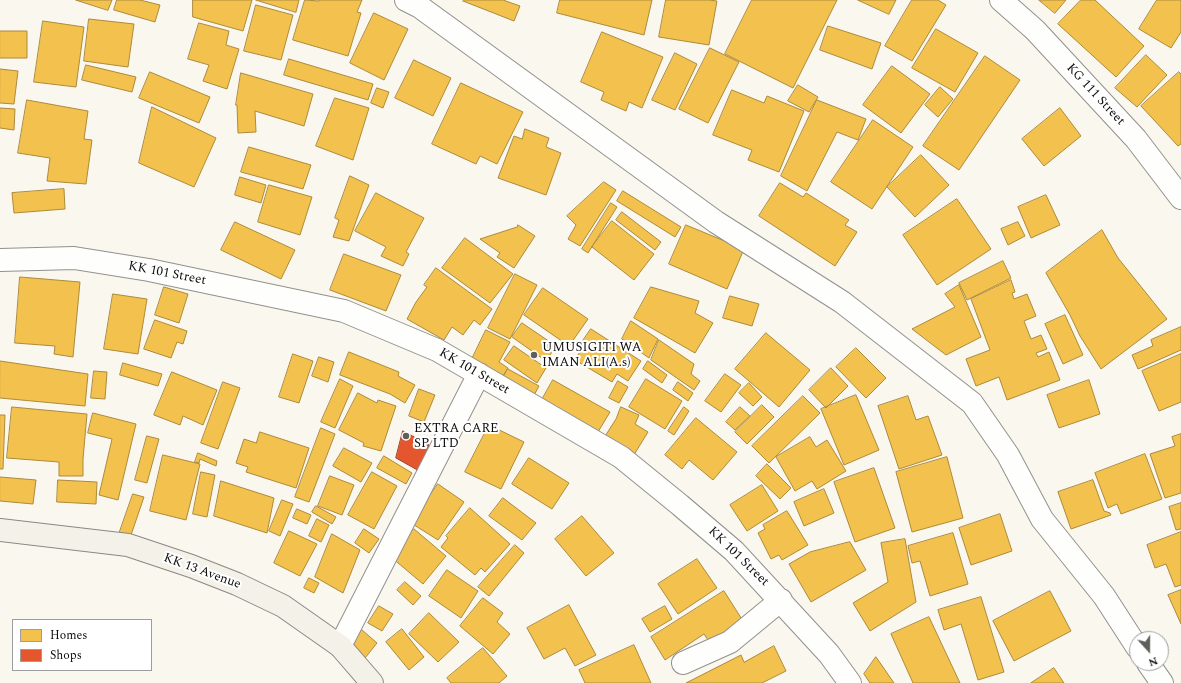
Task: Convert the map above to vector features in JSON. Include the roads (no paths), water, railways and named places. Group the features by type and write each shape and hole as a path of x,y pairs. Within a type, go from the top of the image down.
{"main road":[{"name":"KK 13 Avenue","path":"0,530 128,545 237,584 283,606 340,646 372,683"}],"street":[{"path":"406,0 420,7 716,222 842,302 972,403 1008,455 1042,519 1104,596 1129,635"},
{"name":"KG 111 Street","path":"1001,0 1035,30 1136,140 1181,198"},
{"name":"KK 101 Street","path":"0,260 74,258 149,270 344,311 437,350 621,457 734,551 829,654 850,683"},
{"path":"340,646 479,374"},
{"path":"683,663 730,642 780,600"},
{"path":"1154,671 1162,683"}],"place":[{"name":"UMUSIGITI WA IMAN ALI(A.s)","path":"534,355"},
{"name":"EXTRA CARE SP LTD","path":"406,436"}]}
